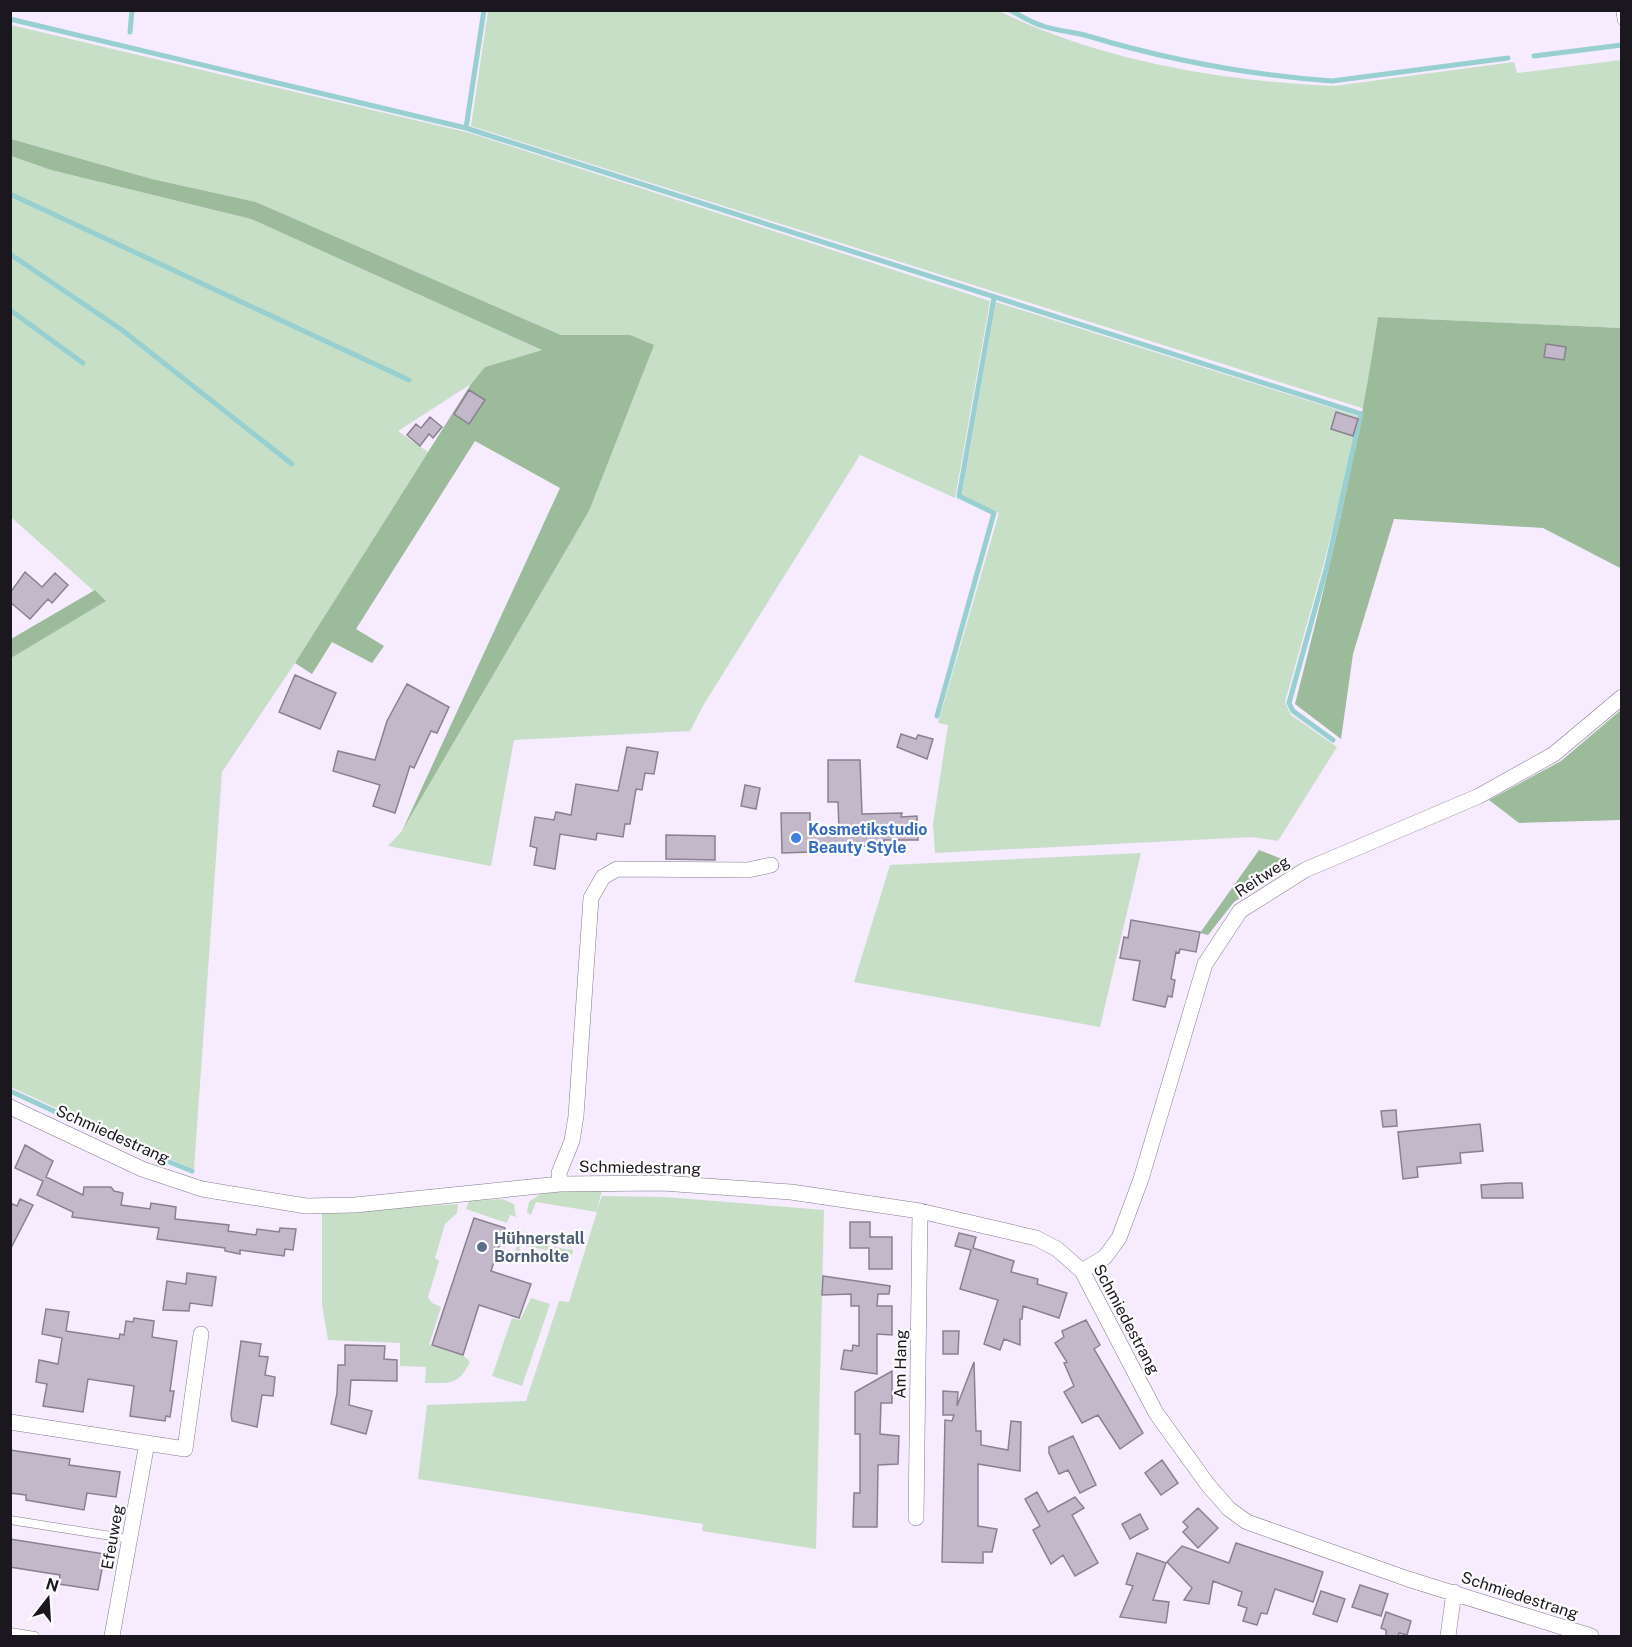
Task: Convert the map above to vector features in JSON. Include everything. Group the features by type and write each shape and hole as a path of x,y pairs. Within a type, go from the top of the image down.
{"street":[{"name":"Reitweg","path":"1082,1271 1105,1257 1119,1238 1141,1179 1204,964 1240,911 1305,870 1479,796 1545,760 1622,697"},
{"name":"Schmiedestrang","path":"560,1184 560,1173 572,1141 576,1116 591,898 603,877 617,869 748,870 771,866"},
{"name":"Schmiedestrang","path":"12,1111 142,1169 202,1189 306,1206 355,1205 560,1184 662,1182 790,1192 920,1211 1036,1238 1057,1249 1082,1271 1156,1413 1229,1509 1247,1522 1454,1593 1591,1636"},
{"name":"Am Hang","path":"916,1518 920,1211"},
{"path":"10,1422 185,1449 201,1334"},
{"name":"Efeuweg","path":"112,1636 147,1443"},
{"path":"1448,1636 1454,1593"}],"lane":[{"path":"1620,10 1622,21"},
{"path":"10,1520 130,1539"},
{"path":"10,1632 35,1636"}],"green space":[{"path":"488,11 999,11 1078,43 1162,65 1248,79 1334,86 1514,62 1517,73 1621,60 1621,328 1379,317 1365,409 471,126"},
{"path":"11,25 470,133 990,301 955,498 860,455 704,704 690,731 514,740 491,866 388,846 402,831 589,511 630,335 561,335 256,202 152,179 11,139"},
{"path":"11,139 152,179 256,202 561,335 630,335 654,345 589,511 402,831 560,488 475,441 356,629 384,646 372,663 332,642 312,674 295,663 471,384 485,367 542,350 251,219 51,170 11,156"},
{"path":"11,156 51,170 251,219 542,350 485,367 471,384 398,431 428,452 295,663 222,772 194,1169 136,1145 11,1087 10,658 105,601 11,517"},
{"path":"996,302 1360,417 1324,563 1285,702 1291,715 1337,747 1278,841 1252,837 935,853 933,824 948,725 938,723 999,513 962,495"},
{"path":"1378,317 1621,328 1622,569 1543,528 1394,519 1353,654 1341,739 1295,704 1342,512 1362,415"},
{"path":"95,590 106,601 11,658 11,639"},
{"path":"1621,710 1621,820 1519,823 1489,800 1561,761"},
{"path":"1259,850 1282,859 1287,868 1234,902 1208,935 1200,933"},
{"path":"1141,853 1100,1027 854,982 890,865"},
{"path":"602,1190 597,1209 602,1196 665,1197 824,1210 816,1549 702,1531 703,1524 418,1479 427,1405 526,1401 559,1301 569,1302 597,1212 536,1202 531,1215 527,1212 529,1202 543,1192"},
{"path":"502,1199 514,1204 516,1217 510,1215 507,1223 466,1209 469,1201"},
{"path":"458,1204 457,1213 445,1224 435,1258 439,1261 428,1297 432,1303 441,1307 429,1345 464,1356 470,1362 466,1370 452,1382 425,1383 426,1367 400,1366 400,1343 328,1340 322,1305 322,1213"},
{"path":"522,1228 522,1242 573,1250 572,1255 521,1245 517,1257 514,1256"},
{"path":"531,1298 550,1304 522,1386 492,1376 512,1318 520,1320"}],"building":[{"path":"1546,344 1566,347 1564,360 1544,357"},
{"path":"469,390 485,400 469,424 454,414"},
{"path":"1336,412 1358,419 1353,436 1331,429"},
{"path":"430,417 442,427 433,438 429,434 420,446 407,435 416,424 421,428"},
{"path":"25,572 42,587 55,573 68,585 52,603 48,599 30,619 10,602 10,593"},
{"path":"295,675 336,693 320,729 279,712"},
{"path":"407,684 449,707 437,733 431,731 414,768 410,766 395,813 373,806 380,785 333,771 338,751 375,760 387,721"},
{"path":"901,734 916,739 918,735 933,739 927,759 897,747"},
{"path":"627,747 658,752 654,774 645,773 642,790 636,789 630,824 625,824 623,837 597,833 596,840 560,834 555,869 534,865 537,848 530,846 535,817 554,820 556,812 571,815 576,784 618,791"},
{"path":"828,760 860,760 862,814 902,813 901,817 917,816 918,840 884,840 884,846 810,847 810,852 782,853 781,813 810,813 810,830 839,829 838,802 828,802"},
{"path":"745,785 760,788 756,809 741,806"},
{"path":"666,835 715,836 715,860 666,859"},
{"path":"1131,920 1200,932 1196,952 1180,949 1179,953 1176,952 1171,979 1175,980 1172,997 1168,996 1165,1007 1133,1000 1140,961 1120,958 1124,937 1128,938"},
{"path":"1396,1110 1397,1126 1383,1127 1381,1111"},
{"path":"1480,1124 1483,1151 1460,1153 1461,1163 1417,1167 1418,1177 1403,1179 1398,1132"},
{"path":"25,1145 53,1161 46,1177 83,1195 84,1187 111,1187 114,1191 123,1193 121,1205 150,1209 151,1203 176,1207 175,1219 229,1225 228,1231 256,1235 257,1229 279,1232 280,1228 296,1229 293,1250 285,1249 284,1256 240,1250 240,1254 225,1251 225,1248 157,1239 159,1228 72,1217 73,1212 37,1195 43,1181 15,1168"},
{"path":"1522,1183 1523,1198 1482,1198 1481,1185"},
{"path":"20,1199 33,1205 10,1250 10,1203 17,1206"},
{"path":"474,1218 505,1228 491,1271 531,1284 519,1318 479,1305 463,1355 432,1345"},
{"path":"850,1222 870,1222 870,1237 892,1237 892,1269 869,1269 869,1248 850,1248"},
{"path":"959,1233 976,1237 973,1248 1014,1261 1011,1272 1038,1279 1037,1284 1067,1293 1059,1318 1023,1306 1022,1319 1020,1319 1020,1345 1004,1339 1000,1350 984,1344 998,1300 960,1289 971,1250 955,1246"},
{"path":"187,1273 216,1277 212,1306 190,1303 189,1311 163,1310 167,1281 186,1284"},
{"path":"823,1276 890,1286 889,1294 878,1294 877,1306 892,1306 892,1335 877,1334 877,1374 841,1369 844,1350 852,1351 853,1345 859,1346 859,1306 851,1306 851,1294 822,1295"},
{"path":"46,1309 69,1312 66,1331 119,1339 120,1334 124,1335 126,1321 133,1322 134,1318 154,1321 152,1337 177,1341 170,1391 174,1391 170,1417 166,1416 165,1421 130,1416 134,1386 88,1379 83,1412 43,1406 47,1384 36,1382 39,1360 58,1364 62,1338 42,1334"},
{"path":"1086,1320 1100,1345 1094,1349 1143,1433 1120,1449 1098,1415 1082,1423 1064,1392 1074,1386 1064,1363 1067,1362 1055,1343 1064,1337 1062,1331"},
{"path":"943,1331 959,1331 958,1354 943,1354"},
{"path":"241,1341 261,1344 259,1356 268,1357 265,1375 275,1377 273,1396 262,1395 257,1427 232,1421"},
{"path":"345,1345 385,1346 384,1359 397,1360 397,1381 351,1380 349,1405 372,1411 366,1434 331,1424 337,1393 338,1365 345,1365"},
{"path":"974,1362 976,1431 981,1431 981,1445 1008,1450 1011,1421 1021,1422 1020,1471 978,1464 978,1526 997,1529 992,1552 983,1552 983,1563 942,1562 945,1420 952,1421 954,1415 943,1415 943,1391 958,1392 957,1406"},
{"path":"892,1371 892,1403 881,1403 880,1434 899,1436 898,1464 878,1465 877,1527 853,1527 854,1493 860,1493 860,1434 855,1434 855,1392"},
{"path":"1073,1436 1096,1485 1080,1493 1068,1470 1059,1474 1049,1453 1049,1447"},
{"path":"10,1450 70,1459 69,1465 120,1472 116,1497 87,1493 84,1510 26,1500 26,1495 10,1493"},
{"path":"1162,1460 1178,1483 1161,1495 1145,1473"},
{"path":"1037,1492 1048,1512 1075,1497 1084,1508 1072,1515 1098,1563 1075,1576 1063,1555 1051,1564 1033,1530 1040,1526 1025,1499"},
{"path":"1198,1508 1218,1528 1198,1548 1183,1532 1188,1527 1183,1522"},
{"path":"1140,1514 1148,1529 1130,1539 1122,1524"},
{"path":"10,1539 105,1554 98,1590 59,1584 60,1575 10,1567"},
{"path":"1236,1543 1323,1572 1313,1602 1275,1589 1267,1614 1261,1613 1257,1625 1243,1621 1247,1608 1238,1605 1242,1592 1213,1581 1209,1604 1184,1600 1192,1588 1167,1562 1182,1546 1229,1563"},
{"path":"1137,1553 1166,1563 1153,1600 1169,1602 1166,1623 1120,1617 1133,1586 1126,1584"},
{"path":"1360,1585 1388,1594 1381,1616 1352,1607"},
{"path":"1321,1591 1345,1599 1337,1622 1313,1614"},
{"path":"1386,1612 1411,1621 1407,1635 1399,1633 1398,1636 1386,1636 1386,1630 1381,1628"}],"waterway":[{"path":"130,32 132,10"},
{"path":"10,19 466,128 484,10"},
{"path":"1010,10 1043,26 1148,52 1239,70 1332,81 1508,58"},
{"path":"1534,56 1622,45"},
{"path":"466,128 1361,414 1327,566 1289,703 1293,711 1333,740"},
{"path":"10,194 409,380"},
{"path":"10,254 122,330 292,464"},
{"path":"937,716 994,513 959,496 994,298"},
{"path":"10,310 83,363"},
{"path":"10,1091 137,1149 192,1171"}],"place":[{"name":"Kosmetikstudio Beauty Style","path":"796,838"},
{"name":"Hühnerstall Bornholte","path":"482,1247"}]}
